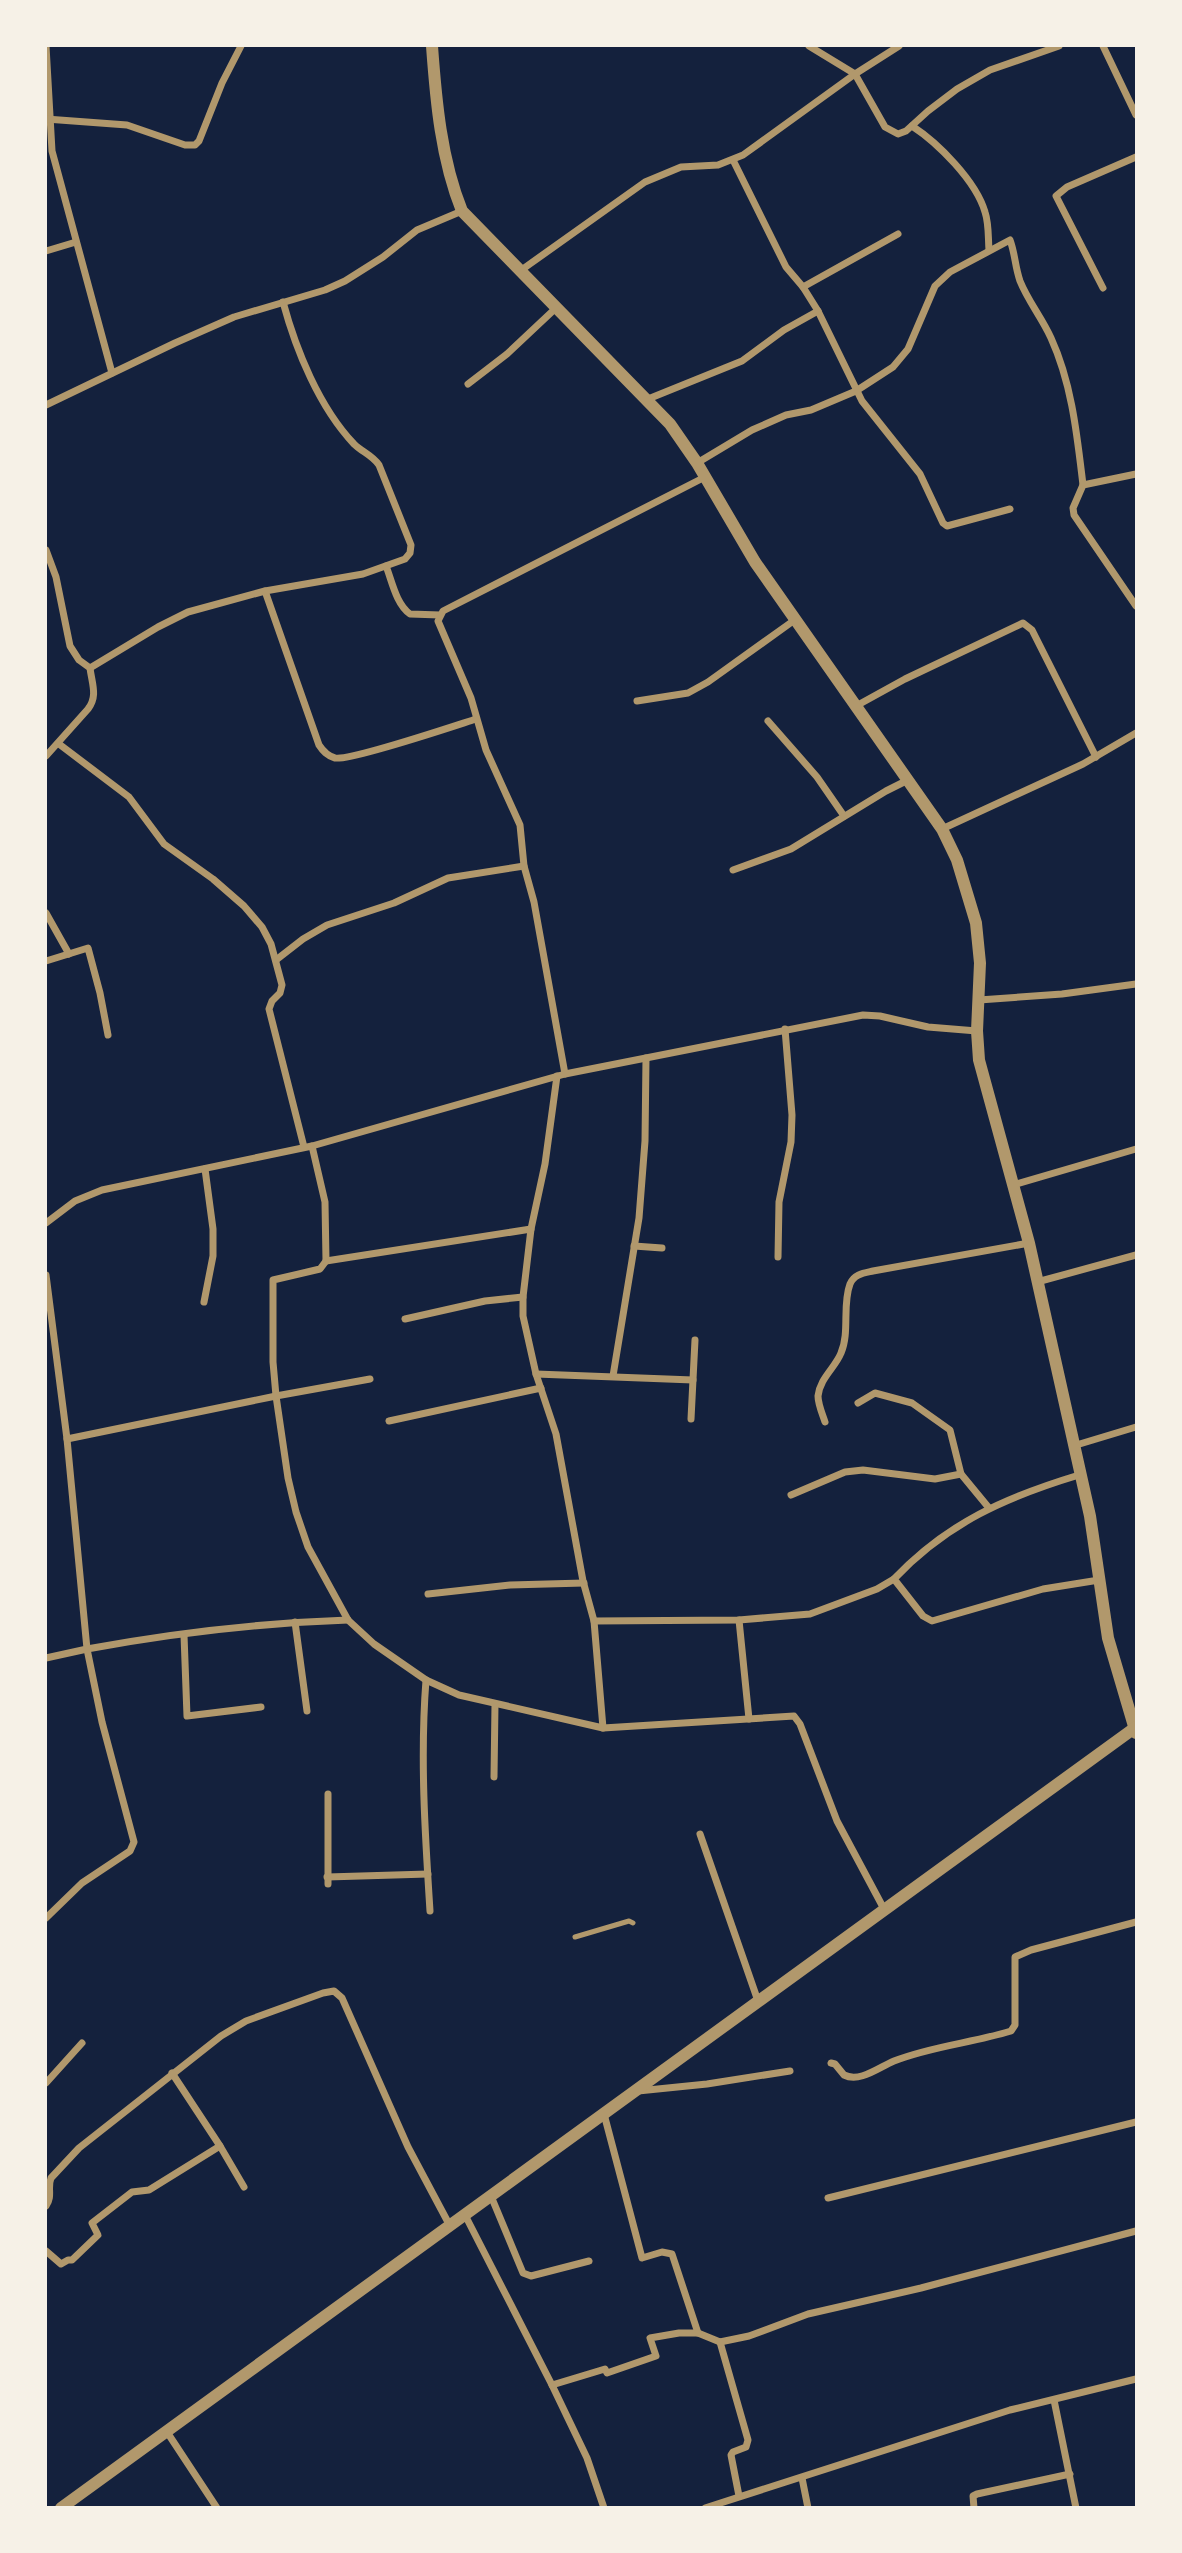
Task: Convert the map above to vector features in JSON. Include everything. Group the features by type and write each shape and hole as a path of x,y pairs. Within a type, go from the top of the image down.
{"street":[{"path":"46,46 48,119 52,151 112,373"},
{"path":"48,119 127,125 185,145 195,145 241,46"},
{"path":"61,2508 884,1909 1136,1729 1108,1637 1092,1527 1029,1243 979,1060 977,1031 980,963 976,923 957,860 943,829 755,562 697,463 670,424 462,211 444,148 432,46"},
{"path":"809,46 855,74 888,130 900,134 957,89 990,71 1059,46"},
{"path":"519,271 645,182 681,167 718,165 733,160 899,46"},
{"path":"1103,46 1136,115"},
{"path":"912,126 940,147 978,197 985,210 989,250"},
{"path":"1103,288 1056,196 1067,187 1136,157"},
{"path":"733,160 786,267 818,311 856,391 920,474 943,523 947,526 1010,509"},
{"path":"46,405 234,317 326,290 383,257 417,230 462,211"},
{"path":"803,287 898,234"},
{"path":"697,463 752,430 786,415 811,410 856,391 893,367 908,349 935,286 950,272 1010,240 1014,266 1023,290 1050,337 1063,370 1075,418 1083,485 1073,508 1074,515 1136,606"},
{"path":"46,251 76,242"},
{"path":"90,668 188,612 265,591 363,574 405,559 410,553 411,545 379,465 374,458 355,445 336,420 295,342 284,302"},
{"path":"468,384 507,354 557,307"},
{"path":"648,399 742,360 784,330 818,311"},
{"path":"1083,485 1136,474"},
{"path":"439,618 443,611 705,477"},
{"path":"46,550 56,577 70,646 79,660 90,668 94,701 46,756"},
{"path":"386,566 401,606 406,611 410,614 439,618"},
{"path":"265,591 319,745 326,754 337,759 359,755 476,719"},
{"path":"439,618 471,698 490,760 520,825 524,866 534,902 561,1075 531,1229 523,1316 536,1374 556,1434 584,1583 594,1621 603,1728"},
{"path":"637,701 688,693 708,682 796,619"},
{"path":"856,706 905,679 1023,623 1032,630 1096,757"},
{"path":"768,721 817,777 844,816"},
{"path":"943,829 1096,757 1136,733"},
{"path":"59,744 129,797 164,844 213,879 244,906 262,927 276,960 282,985 281,993 272,1001 270,1009 325,1202 326,1261 320,1269 273,1279 273,1362 276,1396 288,1478 296,1512 308,1547 348,1620 374,1644 426,1680 459,1695 603,1728 789,1715 797,1719 837,1821 884,1909"},
{"path":"733,870 791,849 908,780"},
{"path":"276,960 327,925 404,899 448,878 524,866"},
{"path":"46,913 68,954"},
{"path":"46,961 88,948 108,1035"},
{"path":"979,1000 1062,994 1136,984"},
{"path":"46,1223 75,1200 102,1191 308,1147 561,1075 863,1015 880,1016 928,1027 977,1031"},
{"path":"778,1257 779,1202 791,1142 792,1115 785,1030"},
{"path":"612,1376 639,1218 645,1141 646,1058"},
{"path":"1013,1185 1136,1149"},
{"path":"204,1302 214,1256 205,1169"},
{"path":"326,1261 531,1229"},
{"path":"825,1422 818,1401 820,1387 841,1354 850,1283 857,1276 1029,1243"},
{"path":"634,1246 662,1248"},
{"path":"1037,1282 1136,1255"},
{"path":"46,1275 67,1439 87,1649 102,1722 134,1842 130,1851 82,1883 46,1918"},
{"path":"405,1319 485,1301 523,1297"},
{"path":"691,1419 695,1340"},
{"path":"536,1374 693,1380"},
{"path":"67,1439 370,1379"},
{"path":"389,1421 541,1388"},
{"path":"858,1404 875,1393 912,1403 950,1430 961,1474 989,1508"},
{"path":"1073,1446 1136,1427"},
{"path":"791,1494 845,1472 863,1470 935,1479 961,1474"},
{"path":"594,1621 740,1620 810,1614 877,1589 894,1579 927,1548 989,1508 1027,1490 1079,1475"},
{"path":"894,1579 923,1616 932,1621 1043,1589 1099,1580"},
{"path":"428,1594 510,1585 584,1583"},
{"path":"46,1658 145,1638 295,1622 348,1620"},
{"path":"740,1620 749,1719"},
{"path":"295,1622 307,1711"},
{"path":"184,1635 187,1716 261,1707"},
{"path":"426,1680 423,1726 430,1911"},
{"path":"494,1777 495,1704"},
{"path":"328,1794 328,1881 428,1874"},
{"path":"701,1834 758,2001"},
{"path":"831,2063 844,2075 857,2078 894,2061 925,2051 1010,2031 1015,2025 1014,1957 1136,1922"},
{"path":"46,2206 51,2194 51,2178 79,2148 221,2036 246,2021 334,1991 342,1998 408,2147 450,2226"},
{"path":"46,2083 82,2042"},
{"path":"634,2092 790,2071"},
{"path":"172,2073 244,2187"},
{"path":"604,2114 642,2258 662,2252 672,2254 698,2333"},
{"path":"828,2197 1136,2122"},
{"path":"46,2250 61,2264 72,2260 98,2235 92,2223 132,2192 149,2190 220,2146"},
{"path":"491,2196 523,2273 531,2276 589,2262"},
{"path":"464,2215 587,2458 604,2508"},
{"path":"552,2385 604,2369 607,2373 656,2356 650,2339 656,2337 698,2333 720,2342 749,2336 843,2305 921,2288 1136,2231"},
{"path":"720,2342 748,2440 746,2447 733,2452 732,2455 739,2496"},
{"path":"705,2508 1010,2410 1136,2379"},
{"path":"1054,2400 1076,2508"},
{"path":"167,2432 217,2508"},
{"path":"974,2508 973,2496 977,2494 1069,2474"},
{"path":"802,2478 808,2508"}],"lane":[{"path":"575,1937 629,1921 633,1923"}]}
